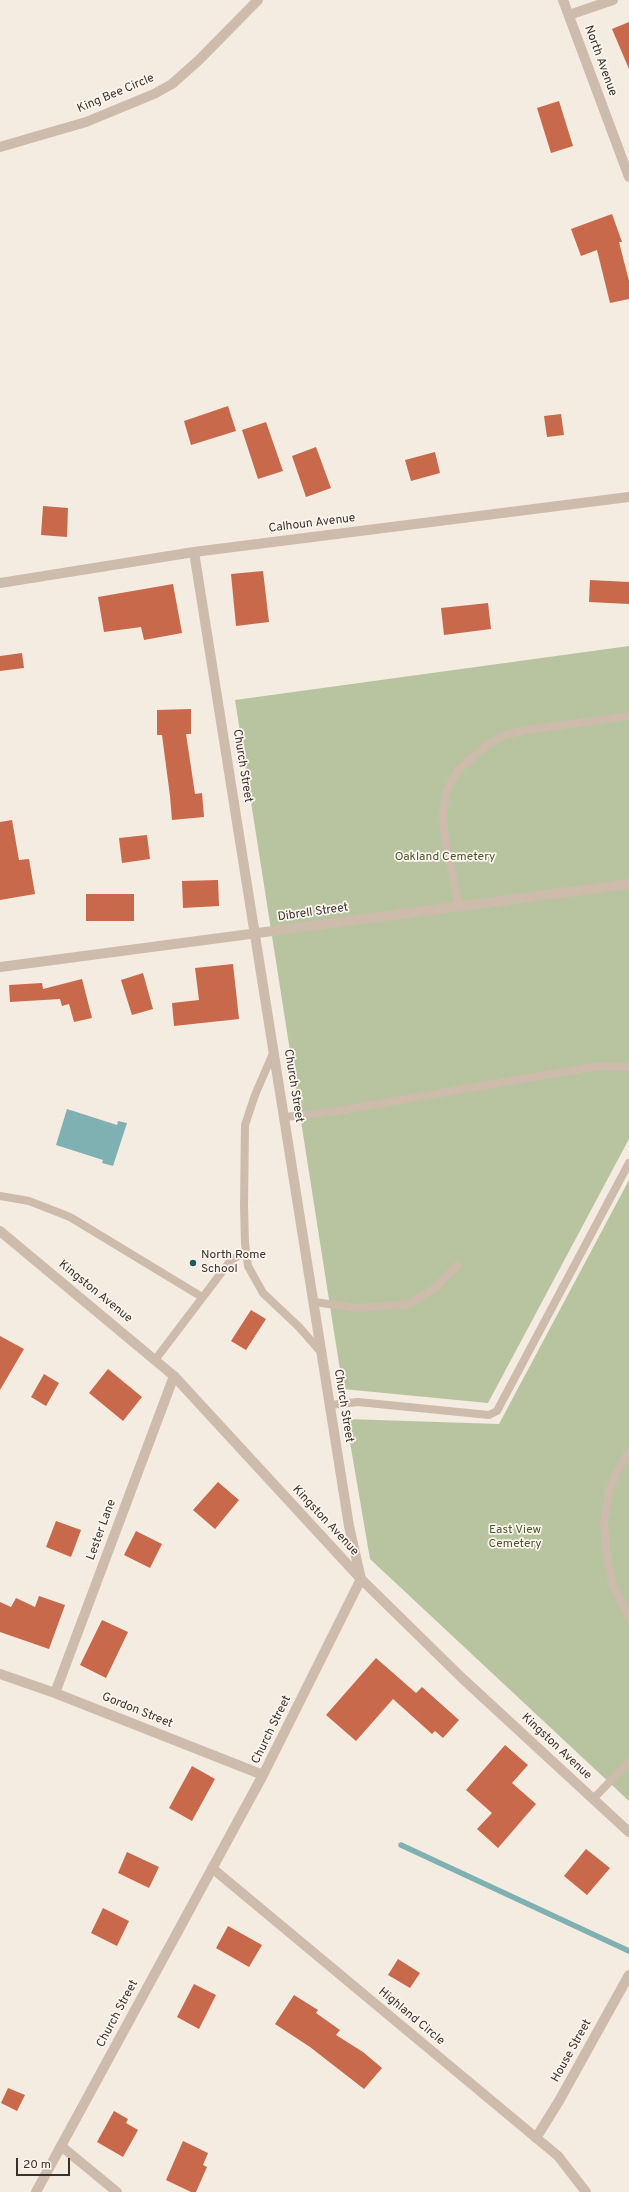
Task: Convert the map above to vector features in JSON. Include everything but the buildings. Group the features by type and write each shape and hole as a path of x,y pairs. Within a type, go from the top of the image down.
{"street":[{"name":"King Bee Circle","path":"0,147 86,122 154,94 172,84 199,60 258,0"},
{"name":"North Avenue","path":"563,0 629,177"},
{"path":"569,15 613,0"},
{"name":"Calhoun Avenue","path":"0,583 194,552 629,497"},
{"name":"Church Street","path":"36,2192 263,1775 361,1579 349,1526 194,552"},
{"name":"Dibrell Street","path":"0,967 629,884"},
{"name":"Kingston Avenue","path":"0,1231 174,1376 361,1579 462,1678 629,1832"},
{"name":"Lester Lane","path":"55,1693 174,1376"},
{"name":"Gordon Street","path":"0,1674 55,1693 263,1775"},
{"name":"Highland Circle","path":"212,1868 558,2156 586,2192"},
{"name":"House Street","path":"536,2138 559,2101 629,1975"},
{"path":"61,2146 117,2192"}],"lane":[{"path":"459,906 444,832 443,811 447,791 458,770 487,746 505,735 629,716"},
{"path":"274,1051 254,1095 245,1125 244,1206 248,1266 264,1293 299,1327 322,1353"},
{"path":"285,1117 331,1112 598,1066 629,1067"},
{"path":"330,1405 358,1402 489,1415 497,1411 629,1163"},
{"path":"0,1196 29,1201 70,1217 202,1297"},
{"path":"155,1360 231,1260 246,1252"},
{"path":"314,1302 358,1308 409,1304 434,1289 457,1266"},
{"path":"629,1452 619,1467 610,1488 604,1522 606,1551 612,1583 629,1617"},
{"path":"593,1799 629,1762"}],"green space":[{"name":"Oakland Cemetery","path":"629,646 629,1139 488,1403 343,1389 235,700"},
{"name":"East View Cemetery","path":"629,1180 629,1801 370,1559 346,1419 499,1424"}],"water":[{"path":"67,1109 117,1125 118,1121 127,1123 113,1166 102,1163 103,1160 56,1145"}],"waterway":[{"path":"401,1845 629,1951"}],"place":[{"name":"North Rome School","path":"193,1263"}]}
